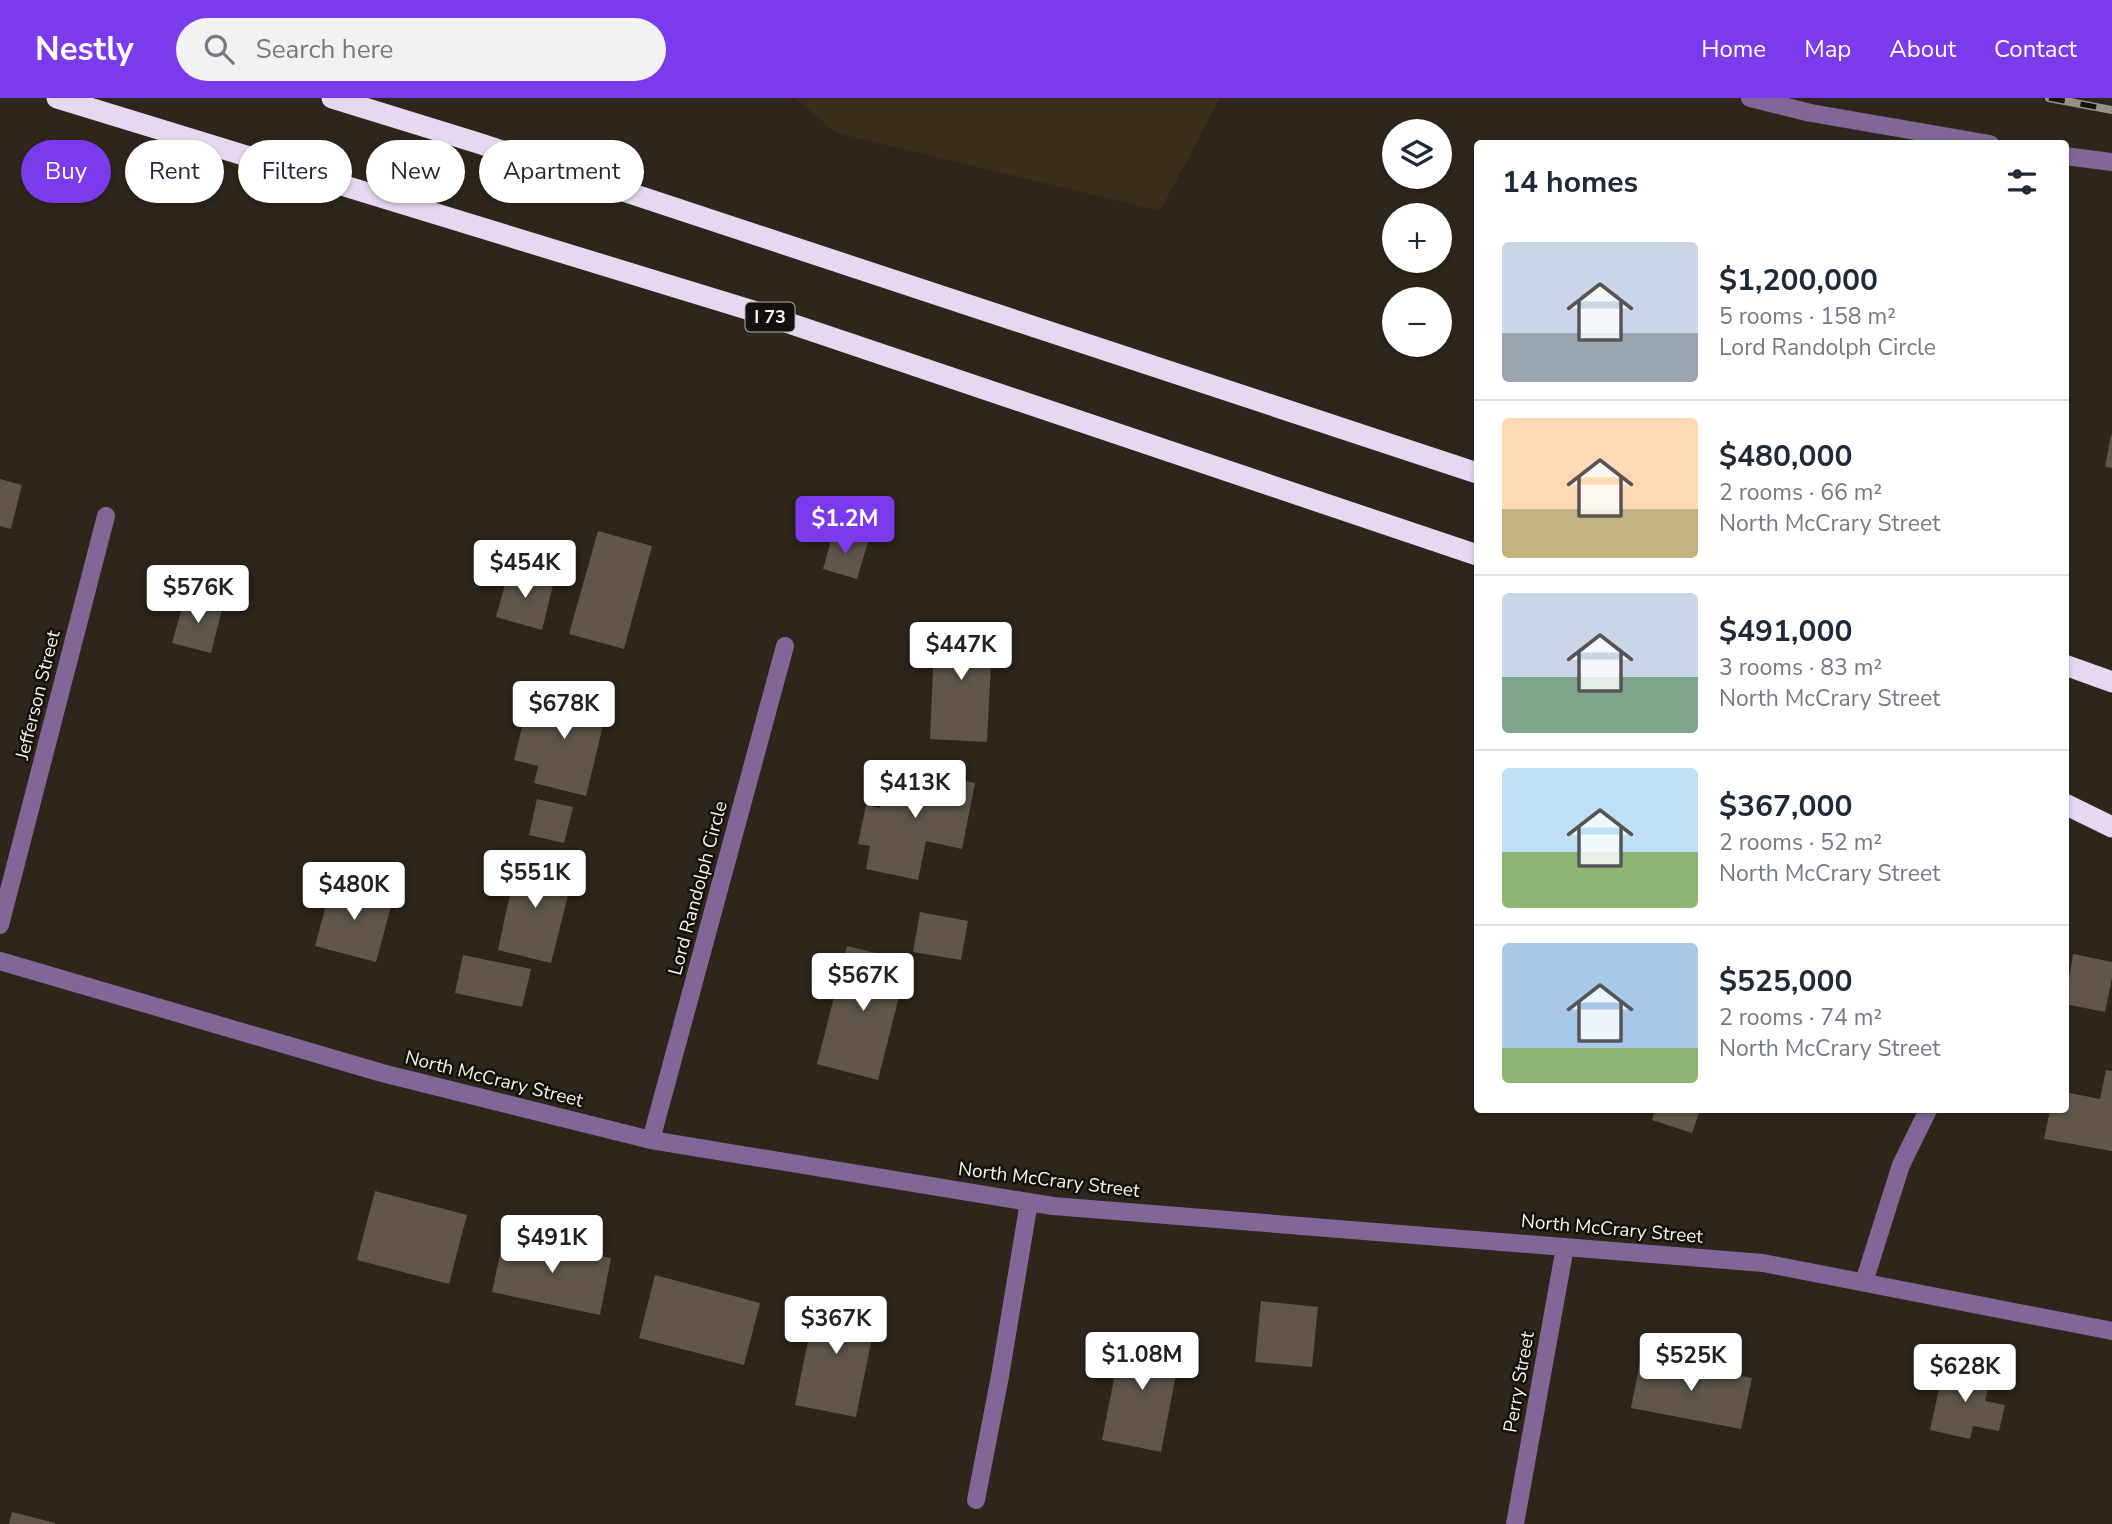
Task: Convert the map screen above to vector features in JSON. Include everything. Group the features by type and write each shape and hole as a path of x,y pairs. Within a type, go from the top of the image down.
{"highway":[{"name":"I 73","path":"57,98 750,310 1474,554"},
{"path":"332,98 478,143 1474,472"},
{"path":"368,98 478,143"},
{"path":"2069,667 2112,682"},
{"path":"2069,806 2112,827"}],"street":[{"path":"1749,98 1811,113 1967,140"},
{"path":"2069,157 2112,162"},
{"name":"Jefferson Street","path":"0,925 106,516"},
{"name":"Lord Randolph Circle","path":"651,1140 785,646"},
{"name":"North McCrary Street","path":"0,961 382,1073 651,1140 1053,1206 1763,1263 2112,1331"},
{"path":"1864,1282 1901,1165 1927,1113"},
{"path":"976,1500 1029,1202"},
{"name":"Perry Street","path":"1515,1524 1565,1247"}],"shaded area":[{"path":"795,98 1220,98 1160,211 836,133"}],"building":[{"path":"2112,435 2112,468 2105,467"},
{"path":"0,479 22,485 11,529 0,526"},
{"path":"598,531 652,546 624,649 569,634"},
{"path":"833,533 868,542 857,579 823,569"},
{"path":"509,570 554,581 542,630 496,617"},
{"path":"185,597 223,606 211,653 172,643"},
{"path":"935,622 993,625 987,742 930,739"},
{"path":"556,688 609,701 586,796 534,783 538,766 514,760 526,710 549,716"},
{"path":"889,766 975,783 962,849 926,841 918,880 866,869 870,846 858,844 866,805 880,808"},
{"path":"537,799 573,807 564,843 529,835"},
{"path":"518,857 574,871 551,963 498,950"},
{"path":"332,883 393,899 376,962 315,946"},
{"path":"920,912 968,921 961,960 913,952"},
{"path":"847,946 908,961 878,1080 817,1064"},
{"path":"2073,954 2112,962 2112,978 2105,1012 2069,1005"},
{"path":"463,955 531,969 522,1007 455,993"},
{"path":"2106,1070 2112,1071 2112,1151 2044,1139 2049,1113 2069,1113 2069,1093 2100,1099"},
{"path":"1654,1113 1699,1113 1692,1133 1652,1120"},
{"path":"375,1191 467,1215 449,1284 357,1260"},
{"path":"504,1236 611,1258 600,1315 492,1292"},
{"path":"655,1275 760,1303 744,1365 639,1338"},
{"path":"817,1296 878,1308 856,1417 795,1405"},
{"path":"1261,1301 1318,1307 1312,1367 1255,1362"},
{"path":"1123,1333 1182,1344 1161,1452 1102,1440"},
{"path":"1641,1357 1752,1378 1741,1429 1631,1408"},
{"path":"1944,1366 1991,1376 1985,1401 2005,1405 1999,1431 1973,1426 1970,1439 1930,1430"},
{"path":"12,1512 55,1523 55,1524 9,1524"}],"railway":[{"path":"2049,98 2112,110"}]}
